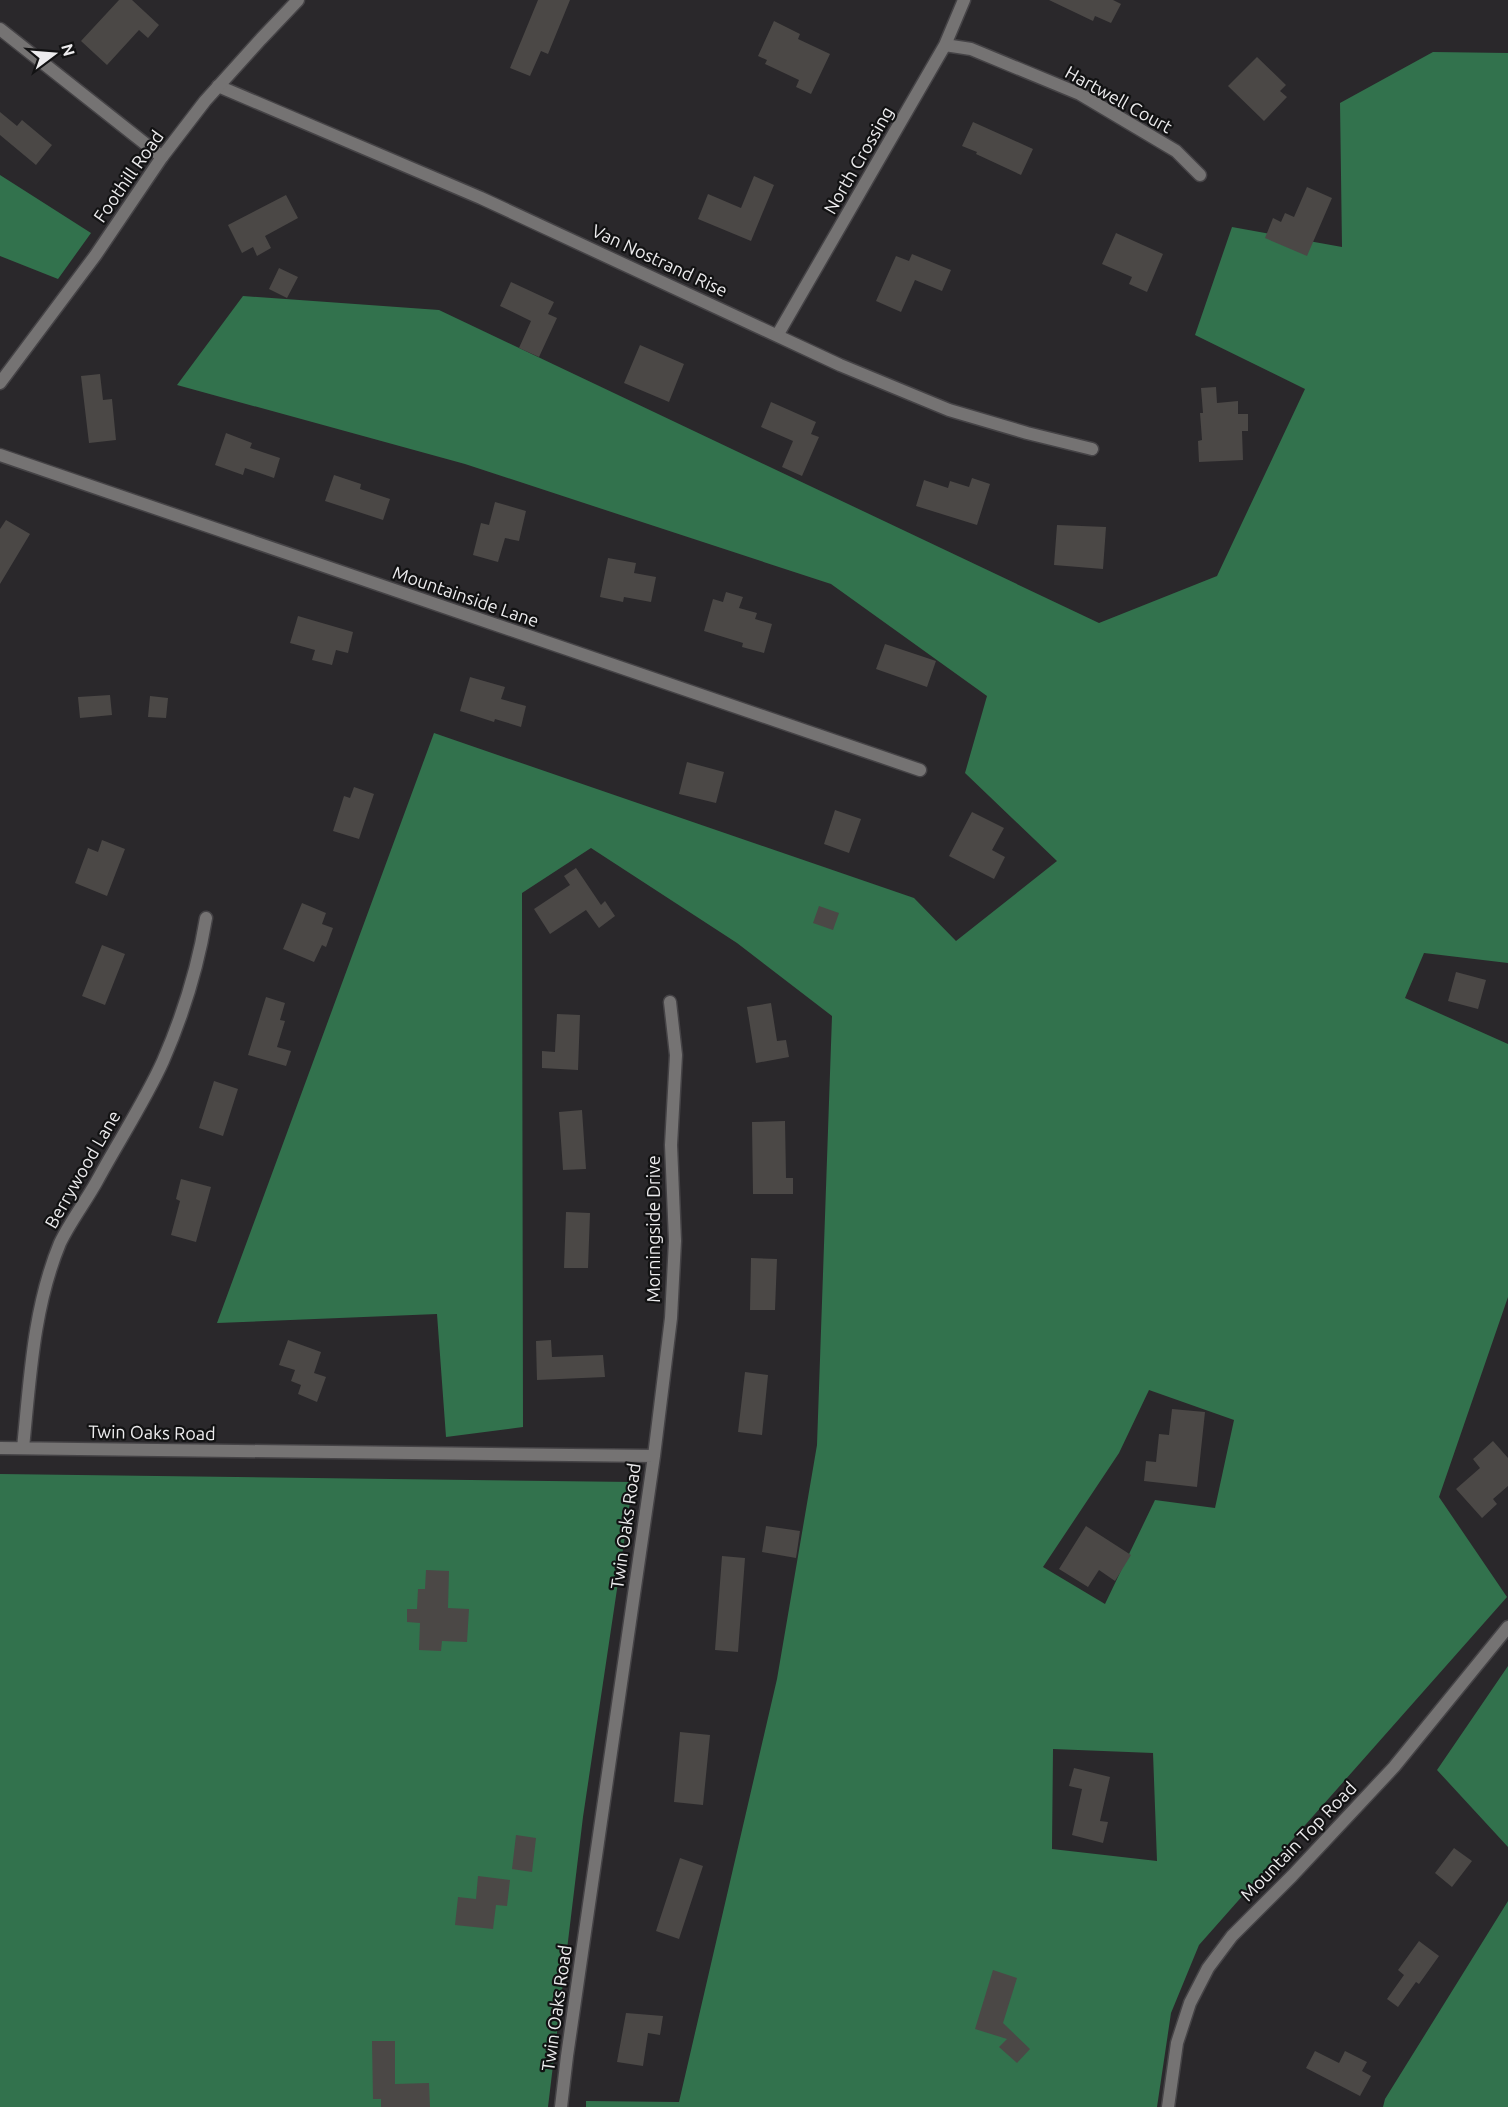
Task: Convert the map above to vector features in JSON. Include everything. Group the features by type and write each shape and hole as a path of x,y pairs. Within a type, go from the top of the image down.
{"street":[{"name":"Foothill Road","path":"0,383 95,256 162,157 218,86 298,0"},
{"name":"North Crossing","path":"778,334 945,45 964,0"},
{"path":"0,28 162,157"},
{"name":"Hartwell Court","path":"945,45 971,49 1080,94 1176,151 1200,175"},
{"name":"Van Nostrand Rise","path":"218,86 481,198 840,364 949,410 1028,434 1092,449"},
{"name":"Mountainside Lane","path":"0,455 920,771"},
{"name":"Berrywood Lane","path":"23,1448 33,1348 46,1283 61,1241 87,1200 162,1063 187,1001 203,940 206,918"},
{"name":"Morningside Drive","path":"654,1456 670,1318 675,1241 671,1145 676,1055 670,1002"},
{"name":"Twin Oaks Road","path":"0,1448 654,1456 561,2107"},
{"name":"Mountain Top Road","path":"1168,2107 1177,2043 1190,2003 1208,1968 1232,1936 1300,1868 1394,1767 1508,1627"}],"green space":[{"path":"1433,52 1508,53 1508,963 1424,953 1405,998 1508,1044 1508,1297 1439,1497 1507,1597 1199,1945 1171,2013 1157,2107 586,2107 586,2101 679,2102 777,1679 817,1445 832,1016 737,943 591,848 522,893 523,1427 446,1437 437,1314 217,1323 434,733 914,898 956,941 1057,861 965,773 987,696 831,584 465,464 177,385 243,296 439,310 1099,623 1217,576 1305,389 1195,335 1232,227 1342,247 1340,103","holes":["1149,1390 1234,1420 1215,1508 1155,1500 1105,1604 1043,1567 1119,1453","1053,1749 1153,1753 1157,1861 1052,1849"]},
{"path":"0,175 91,233 58,279 0,256"},
{"path":"0,1474 633,1482 583,1817 548,2107 0,2107"},
{"path":"1508,1666 1508,1847 1437,1770"},
{"path":"1508,1901 1508,2107 1383,2107 1385,2099"}],"building":[{"path":"119,0 132,0 159,25 148,38 139,30 107,65 81,41"},
{"path":"538,0 570,0 548,54 541,51 530,76 510,68"},
{"path":"1049,0 1113,0 1121,4 1111,23 1095,16 1093,21"},
{"path":"774,21 800,34 798,39 830,54 811,94 796,87 799,80 765,64 767,60 758,56"},
{"path":"1257,57 1286,85 1280,91 1287,97 1264,121 1228,86"},
{"path":"0,112 17,126 22,120 52,145 36,165 0,135"},
{"path":"973,122 1033,149 1021,175 962,146"},
{"path":"754,176 774,185 751,241 698,219 708,194 741,208"},
{"path":"1307,187 1332,198 1307,256 1265,238 1273,218 1281,222 1285,213 1294,217"},
{"path":"286,195 298,218 265,236 271,248 257,256 253,247 242,253 228,225"},
{"path":"1116,233 1163,254 1147,292 1129,284 1132,277 1102,264"},
{"path":"912,254 951,270 942,291 915,280 901,312 876,301 896,256 909,261"},
{"path":"279,268 298,277 287,298 269,289"},
{"path":"511,282 554,302 548,314 557,318 539,357 519,348 531,321 500,306"},
{"path":"640,345 684,364 669,402 624,383"},
{"path":"100,374 103,400 112,399 116,440 89,443 81,376"},
{"path":"1216,387 1217,403 1238,401 1238,414 1248,414 1248,431 1242,431 1243,460 1199,462 1198,441 1202,440 1200,413 1203,413 1201,388"},
{"path":"771,402 816,422 811,434 819,437 802,476 782,467 793,441 761,427"},
{"path":"226,433 252,443 250,448 280,458 274,478 245,468 243,475 215,465"},
{"path":"334,475 361,484 360,489 390,499 383,520 325,501"},
{"path":"972,478 990,484 977,525 916,506 924,480 948,488 950,481 969,487"},
{"path":"495,502 526,511 519,541 505,538 498,562 473,555 481,523 489,525"},
{"path":"6,520 30,534 0,584 0,529"},
{"path":"1057,525 1106,527 1103,569 1054,565"},
{"path":"608,558 636,563 634,573 656,577 651,602 624,597 623,602 600,597"},
{"path":"726,592 743,597 739,608 757,613 755,619 772,624 764,653 742,647 743,643 704,631 713,599 723,602"},
{"path":"298,616 353,632 348,653 336,650 332,665 312,660 315,650 290,643"},
{"path":"885,644 936,661 927,687 876,669"},
{"path":"470,677 505,687 501,699 526,706 521,727 495,719 494,722 460,711"},
{"path":"110,695 112,715 80,718 78,697"},
{"path":"150,696 168,698 166,718 148,717"},
{"path":"687,762 724,772 716,803 679,794"},
{"path":"354,787 374,794 359,839 333,831 344,796 350,798"},
{"path":"835,810 861,819 849,853 824,844"},
{"path":"972,812 1004,828 992,850 1005,857 994,879 949,856"},
{"path":"102,840 125,849 107,896 75,883 88,848 98,852"},
{"path":"576,868 601,905 605,901 615,916 599,928 586,910 550,934 534,909 570,885 564,876"},
{"path":"302,903 326,913 322,924 333,928 326,947 322,945 314,962 283,949"},
{"path":"819,906 839,913 833,930 813,923"},
{"path":"102,945 125,954 105,1005 82,996"},
{"path":"1456,972 1486,980 1478,1009 1448,1001"},
{"path":"266,997 285,1003 280,1020 285,1021 277,1047 291,1051 286,1066 248,1055"},
{"path":"771,1003 777,1041 786,1040 789,1057 756,1063 747,1007"},
{"path":"557,1014 580,1015 578,1070 542,1068 542,1051 555,1052"},
{"path":"214,1081 238,1089 223,1136 199,1128"},
{"path":"582,1110 586,1169 563,1170 559,1112"},
{"path":"785,1121 786,1178 793,1178 793,1194 753,1194 752,1122"},
{"path":"181,1179 211,1187 196,1242 171,1235 180,1201 176,1199"},
{"path":"566,1212 590,1213 588,1268 564,1268"},
{"path":"751,1258 777,1259 775,1310 750,1310"},
{"path":"288,1340 321,1352 314,1373 326,1377 317,1402 298,1394 301,1385 291,1381 295,1370 279,1365"},
{"path":"551,1340 552,1357 603,1355 605,1377 537,1380 536,1341"},
{"path":"745,1372 768,1375 762,1435 738,1432"},
{"path":"1172,1409 1205,1412 1197,1487 1144,1481 1146,1461 1156,1462 1159,1434 1169,1435"},
{"path":"1493,1441 1508,1458 1508,1486 1493,1499 1497,1504 1482,1518 1456,1489 1480,1468 1473,1459"},
{"path":"766,1526 800,1531 796,1558 762,1552"},
{"path":"1086,1526 1131,1555 1115,1581 1099,1570 1088,1587 1059,1569"},
{"path":"722,1556 745,1558 738,1652 715,1650"},
{"path":"426,1570 449,1571 448,1608 469,1609 467,1642 442,1641 441,1651 419,1650 420,1623 407,1622 407,1609 417,1609 418,1589 425,1589"},
{"path":"680,1732 710,1735 703,1805 674,1802"},
{"path":"1074,1768 1110,1777 1100,1821 1108,1822 1103,1843 1072,1835 1082,1789 1069,1786"},
{"path":"516,1835 536,1838 532,1872 512,1869"},
{"path":"1454,1848 1472,1861 1452,1887 1435,1873"},
{"path":"680,1858 703,1866 679,1939 656,1931"},
{"path":"478,1876 510,1880 507,1906 496,1905 493,1929 455,1925 458,1897 476,1899"},
{"path":"1419,1941 1439,1956 1419,1984 1416,1982 1398,2007 1387,1999 1404,1975 1398,1970"},
{"path":"993,1970 1017,1978 1003,2023 1030,2049 1017,2063 999,2047 1007,2039 975,2029"},
{"path":"626,2013 663,2016 660,2035 648,2033 643,2066 617,2062"},
{"path":"372,2041 395,2041 395,2084 429,2083 430,2107 381,2107 381,2099 373,2099"},
{"path":"1315,2051 1339,2063 1345,2051 1367,2062 1362,2071 1371,2076 1360,2096 1306,2068"}]}
